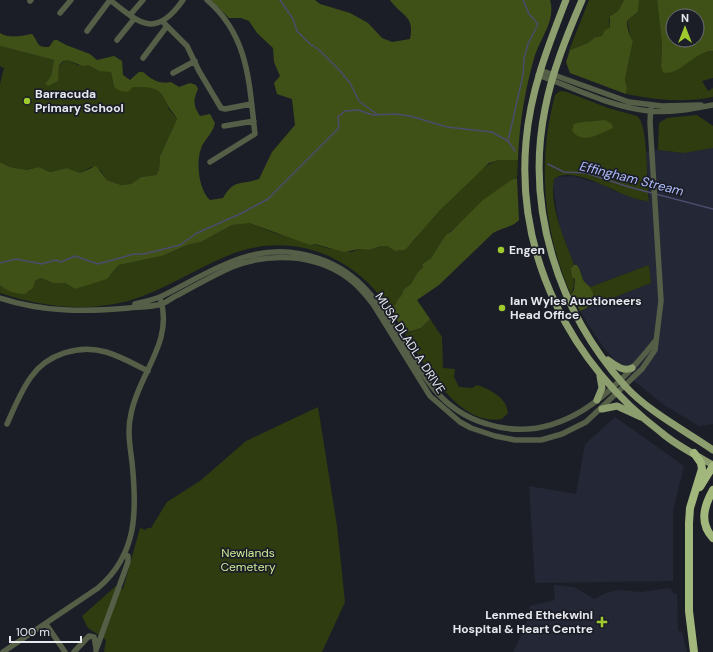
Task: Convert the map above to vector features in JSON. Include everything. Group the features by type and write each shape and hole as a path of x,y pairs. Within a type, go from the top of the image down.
{"highway":[{"path":"694,453 702,465 701,474 690,508 689,523 689,625 694,652"},
{"path":"696,490 713,466"},
{"path":"712,494 705,505 704,517 707,530 713,538"}],"main road":[{"path":"566,0 539,73 525,152 526,196 530,223 538,257 556,306 566,326 599,375 643,418 662,434 713,466"},
{"path":"582,0 552,78 542,121 539,157 540,196 543,219 551,253 560,280 573,309 599,354 626,386 667,420 713,450"},
{"path":"599,354 618,367 628,370 632,368"},
{"path":"597,400 602,388 599,375"},
{"path":"602,409 617,406 643,418"}],"street":[{"path":"60,13 71,0"},
{"path":"87,30 110,0 132,17 146,24 165,24 183,42 195,60 199,71 221,108 252,104"},
{"path":"117,40 143,0"},
{"path":"142,58 183,0"},
{"path":"207,0 226,19 240,45 245,61 255,134 210,162"},
{"path":"173,73 195,60"},
{"path":"539,73 651,108 691,110 712,105"},
{"name":"MUSA DLADLA DRIVE","path":"122,308 160,297 198,276 245,256 257,253 286,251 316,257 342,268 369,291 384,311 434,390 459,412 475,421 516,430 544,427 569,418 597,400 626,386 650,359 655,350 661,301 651,108"},
{"path":"224,126 254,121"},
{"name":"MUSA DLADLA DRIVE","path":"0,298 21,305 58,311 122,308 162,304 221,273 246,262 272,257 308,261 339,273 362,291 373,304 430,396 455,418 471,428 508,439 541,440 577,428 602,409 616,391 621,380 639,362 656,340"},
{"path":"3,652 101,585 109,577 124,554 131,536 135,509 129,433 130,416 135,398 157,351 162,334 164,316 160,297"},
{"path":"7,424 32,375 47,362 59,355 76,350 104,351 148,371"},
{"path":"97,651 128,562 128,556 124,554"},
{"path":"46,624 64,652"},
{"path":"74,652 89,636 94,637 97,651"}],"shaded area":[{"path":"713,148 713,424 699,426 664,405 632,379 604,348 589,326 580,311 651,283 649,265 590,287 583,281 581,271 577,265 574,265 559,225 553,185 554,179 557,177 573,176 604,185 612,190 643,201 649,201 646,152 658,150 684,153"},
{"path":"615,417 684,466 673,510 673,581 535,583 529,486 576,494 585,444"},
{"name":"Lenmed Ethekwini Hospital & Heart Centre","path":"554,585 574,587 594,599 606,593 619,590 641,592 670,588 674,594 677,594 678,631 682,632 687,652 513,652 525,627 530,606 555,600"}],"green space":[{"path":"211,0 315,0 320,4 350,13 368,23 382,38 392,42 410,39 411,25 406,17 390,0 550,0 551,14 547,28 535,55 525,94 521,120 518,160 499,160 489,163 440,210 405,250 395,251 387,246 381,246 369,250 359,249 344,252 315,244 310,245 249,223 232,225 201,242 187,245 162,256 119,265 107,279 75,289 65,283 53,283 41,278 35,281 33,288 25,294 15,293 0,285 0,162 10,167 27,170 39,167 50,172 67,168 80,173 96,166 107,180 121,185 131,184 141,177 156,175 159,170 160,156 177,119 162,95 155,89 133,87 128,92 120,91 114,87 111,72 99,71 88,65 83,66 67,60 62,62 59,66 58,81 48,86 45,84 51,76 54,60 0,46 0,33 7,36 32,34 38,44 42,47 49,47 54,40 57,40 90,54 97,60 114,56 122,61 123,75 130,80 139,72 143,72 156,81 163,83 171,82 179,87 190,83 196,85 198,89 195,96 196,109 200,116 210,114 215,123 212,131 203,144 199,157 200,182 210,200 223,198 234,185 259,179 272,152 295,125 292,99 277,94 274,83 280,76 274,62 273,48 257,33 249,21 241,18 229,18"},
{"path":"589,0 624,0 618,11 611,15 609,20 610,28 602,36 595,37 588,43 570,50 568,53"},
{"path":"624,0 639,0 638,11 627,22 628,30 633,41 625,79 627,88 626,94 570,73 566,62 570,50 588,43 595,37 602,36 605,30 610,28 610,16 618,11"},
{"path":"639,0 657,0 662,45 661,66 673,72 699,53 713,51 713,78 702,81 708,91 713,88 713,97 691,100 670,100 626,94 627,88 625,79 633,41 630,36 628,22 629,19 636,14"},
{"path":"657,0 713,0 713,51 700,55 681,68 669,73 663,72 661,66 662,45"},
{"path":"0,46 54,60 51,76 45,84 58,81 58,71 60,66 67,60 78,65 88,65 99,71 108,70 111,72 114,87 151,87 159,91 166,99 168,108 177,119 160,156 159,170 156,175 141,177 131,184 121,185 107,180 101,171 91,167 80,173 67,168 50,172 39,167 27,170 10,167 0,162 0,84 4,68 0,66"},
{"path":"560,91 567,92 608,108 637,116 644,131 649,201 639,200 627,196 600,184 574,175 563,175 554,179 553,190 556,212 562,234 574,265 571,268 574,282 571,295 554,246 546,196 545,171 549,120 555,95"},
{"path":"697,115 713,126 713,148 684,153 658,150 659,123 667,118"},
{"path":"605,120 612,124 613,128 591,137 581,137 576,135 572,130 574,124 576,123"},
{"path":"499,160 518,160 517,179 513,179 450,231 431,258 422,264 423,267 417,273 411,284 404,289 392,312 377,292 360,275 340,262 320,252 298,247 275,245 251,248 227,256 153,292 128,301 112,304 80,307 48,305 0,293 0,285 29,292 35,281 41,278 53,283 65,283 75,289 111,275 119,265 162,256 187,245 201,242 232,225 241,223 249,223 275,233 327,248 352,252 359,249 369,250 381,246 387,246 395,251 405,250 440,209 470,179 480,170"},
{"path":"513,179 517,179 519,220 514,224 493,233 439,285 417,300 430,319 421,328 405,333 392,312 404,289 411,284 417,273 423,267 422,264 431,258 446,235 483,200"},
{"path":"574,265 577,265 583,280 590,287 594,296 591,305 580,311 571,295 574,290 575,279 572,277 571,268"},
{"path":"649,265 651,283 590,307 594,296 590,287"},
{"path":"430,319 442,337 443,368 455,369 454,377 459,387 472,388 477,385 497,395 505,403 507,408 508,413 502,419 486,419 471,413 457,404 444,391 422,361 405,334 421,328"},
{"name":"Newlands Cemetery","path":"318,407 337,526 345,602 322,652 104,652 106,640 88,628 82,616 116,586 123,589 140,528 146,530 147,528 151,528 167,502 200,481 246,441"}],"waterway":[{"path":"280,0 293,19 297,31 341,72 350,83 359,101 378,115"},
{"path":"515,151 508,141 523,75 524,58 528,44 538,24 529,14 523,0"},
{"path":"0,263 16,259 42,264 56,260 61,262 75,256 98,264 134,254 144,254 180,245 197,233 242,213 268,199 339,128 338,117 345,111 358,110 373,115 395,114 410,116 447,127 492,132 508,141"},
{"name":"Effingham Stream","path":"548,164 564,172 586,173 629,187 713,209"}],"place":[{"name":"Barracuda Primary School","path":"27,101"},
{"name":"Engen","path":"501,250"},
{"name":"Ian Wyles Auctioneers Head Office","path":"502,308"},
{"name":"Lenmed Ethekwini Hospital & Heart Centre","path":"602,622"}]}
